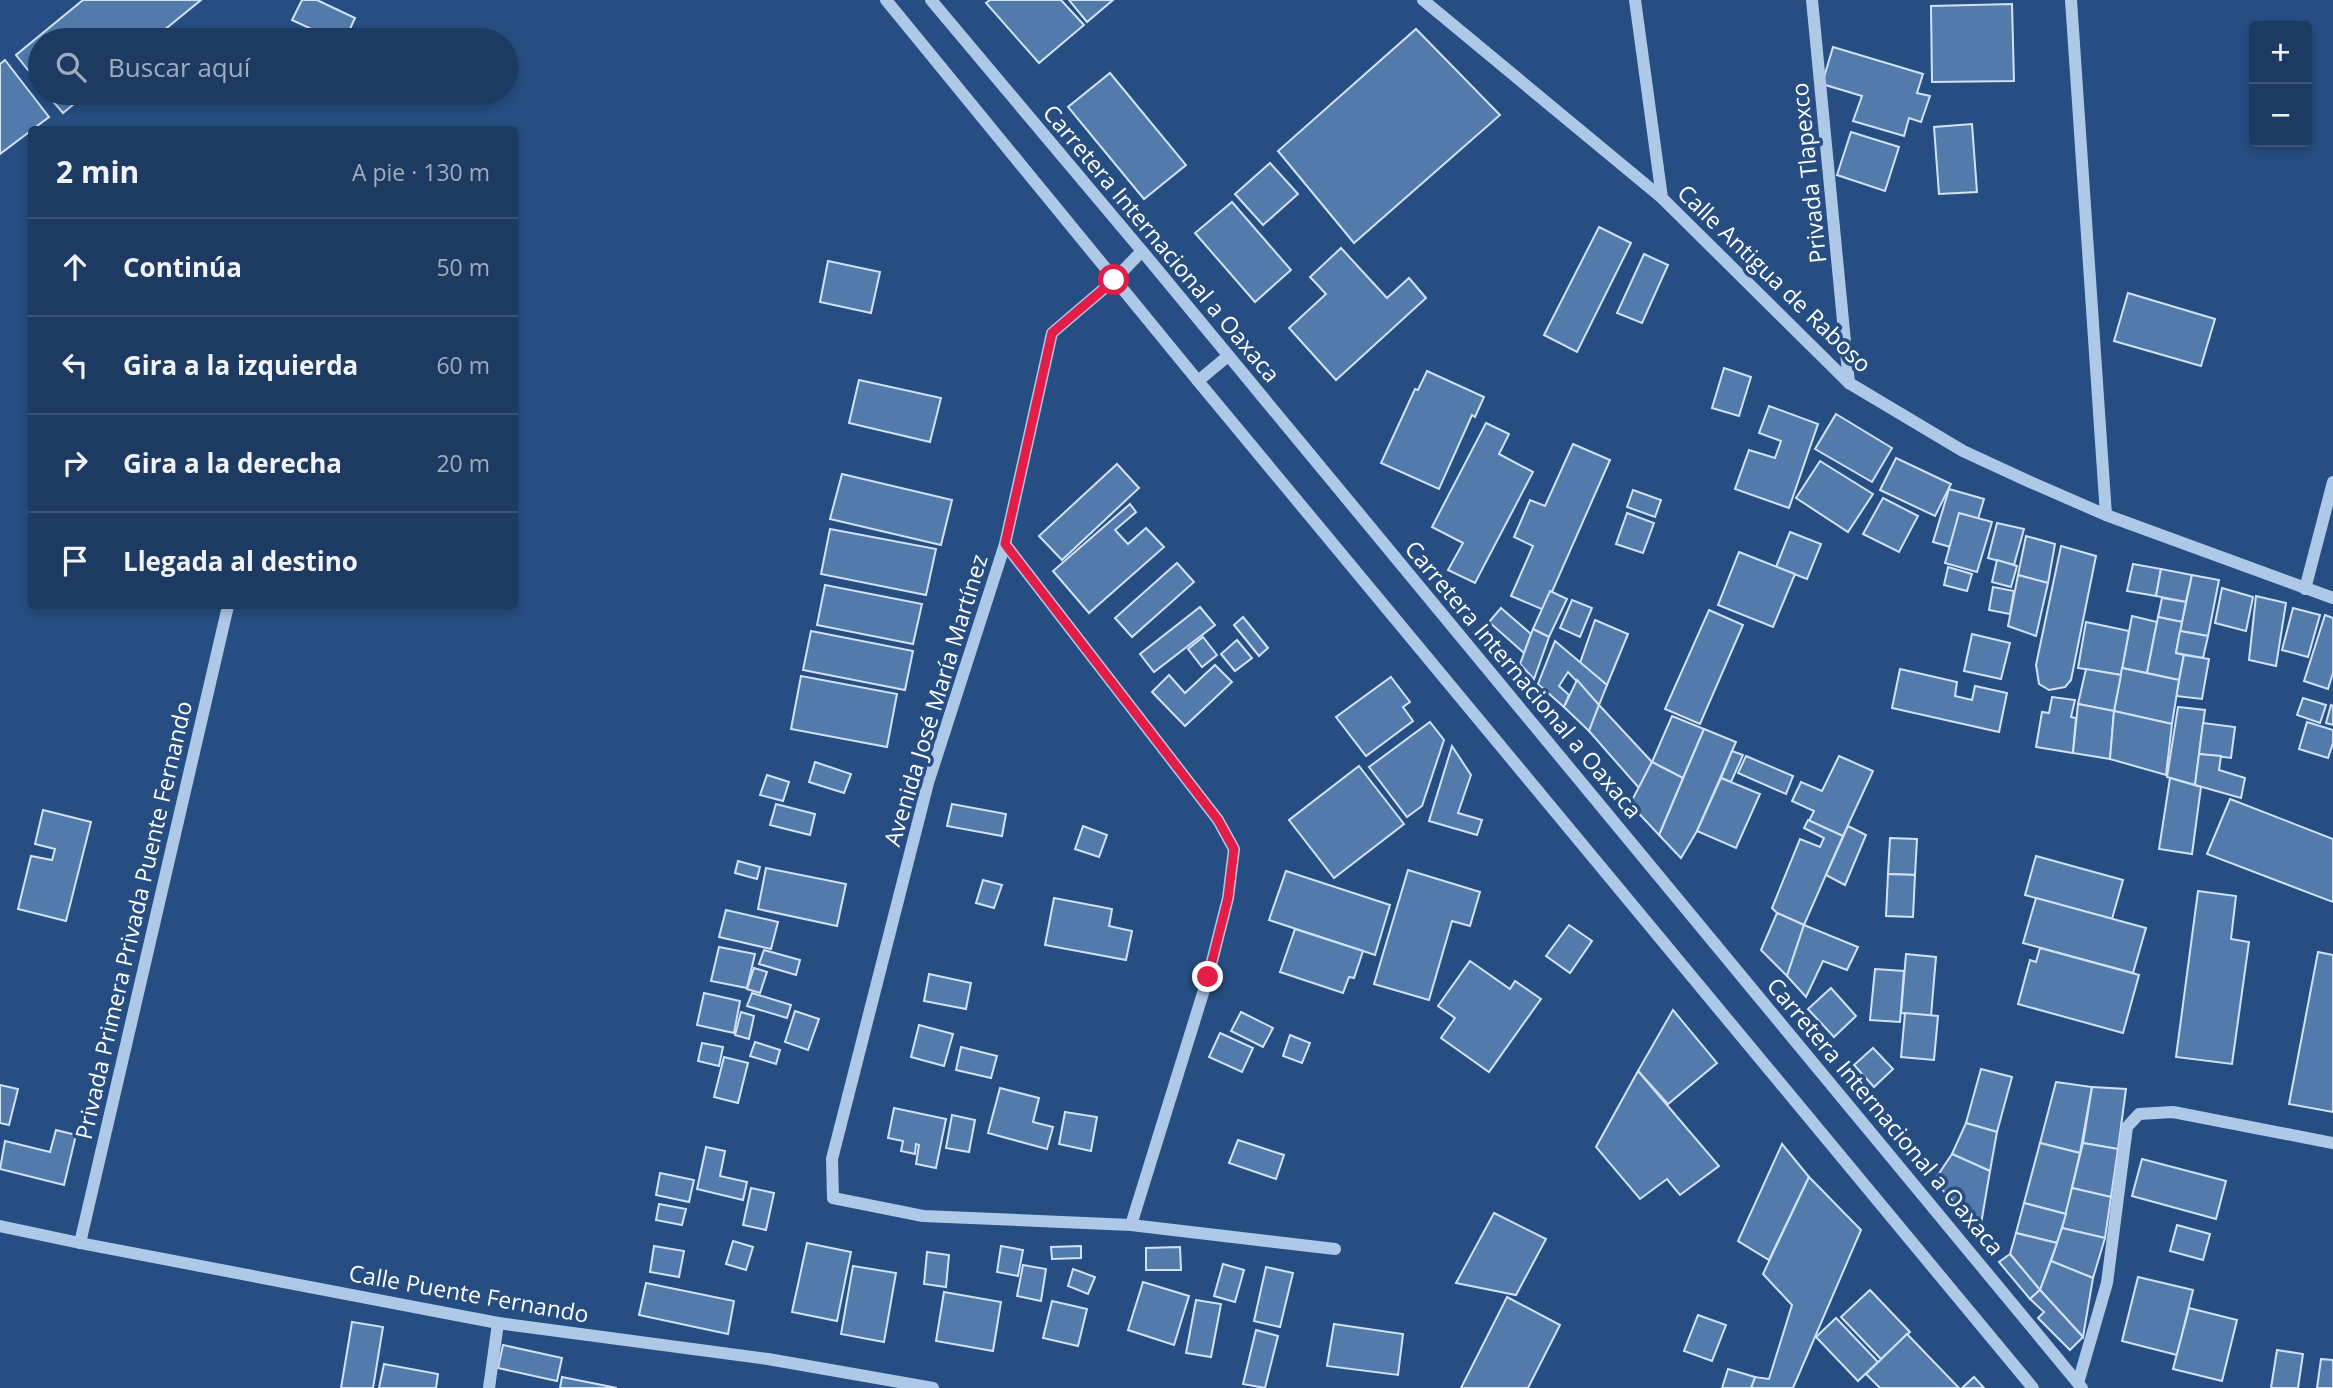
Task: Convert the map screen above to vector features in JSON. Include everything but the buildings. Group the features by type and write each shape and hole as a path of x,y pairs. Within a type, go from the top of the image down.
{"street":[{"path":"886,0 1198,382 2033,1388"},
{"name":"Carretera Internacional a Oaxaca","path":"931,0 1142,251 2080,1386"},
{"name":"Calle Antigua de Raboso","path":"1423,0 1662,198 1849,383 1963,452 2106,515 2333,598"},
{"path":"1635,0 1662,198"},
{"name":"Privada Tlapexco","path":"1812,0 1849,383"},
{"path":"2071,0 2106,515"},
{"name":"Avenida José María Martínez","path":"1130,1225 923,1216 833,1198 832,1159 928,783 1005,544 1052,333 1114,280 1142,251"},
{"path":"1198,382 1228,356"},
{"path":"2305,589 2333,482"},
{"path":"1005,544 1218,820 1234,849 1228,898 1208,977 1130,1225 1335,1249"},
{"name":"Privada Primera Privada Puente Fernando","path":"80,1244 227,609"},
{"path":"2080,1386 2107,1283 2127,1127 2139,1114 2173,1112 2333,1143"},
{"name":"Calle Puente Fernando","path":"0,1226 80,1244 498,1323 768,1359 933,1388"},
{"path":"489,1388 498,1323"}],"route":[{"path":"1114,280 1052,333 1005,544 1218,820 1234,849 1228,898 1208,977"}]}
